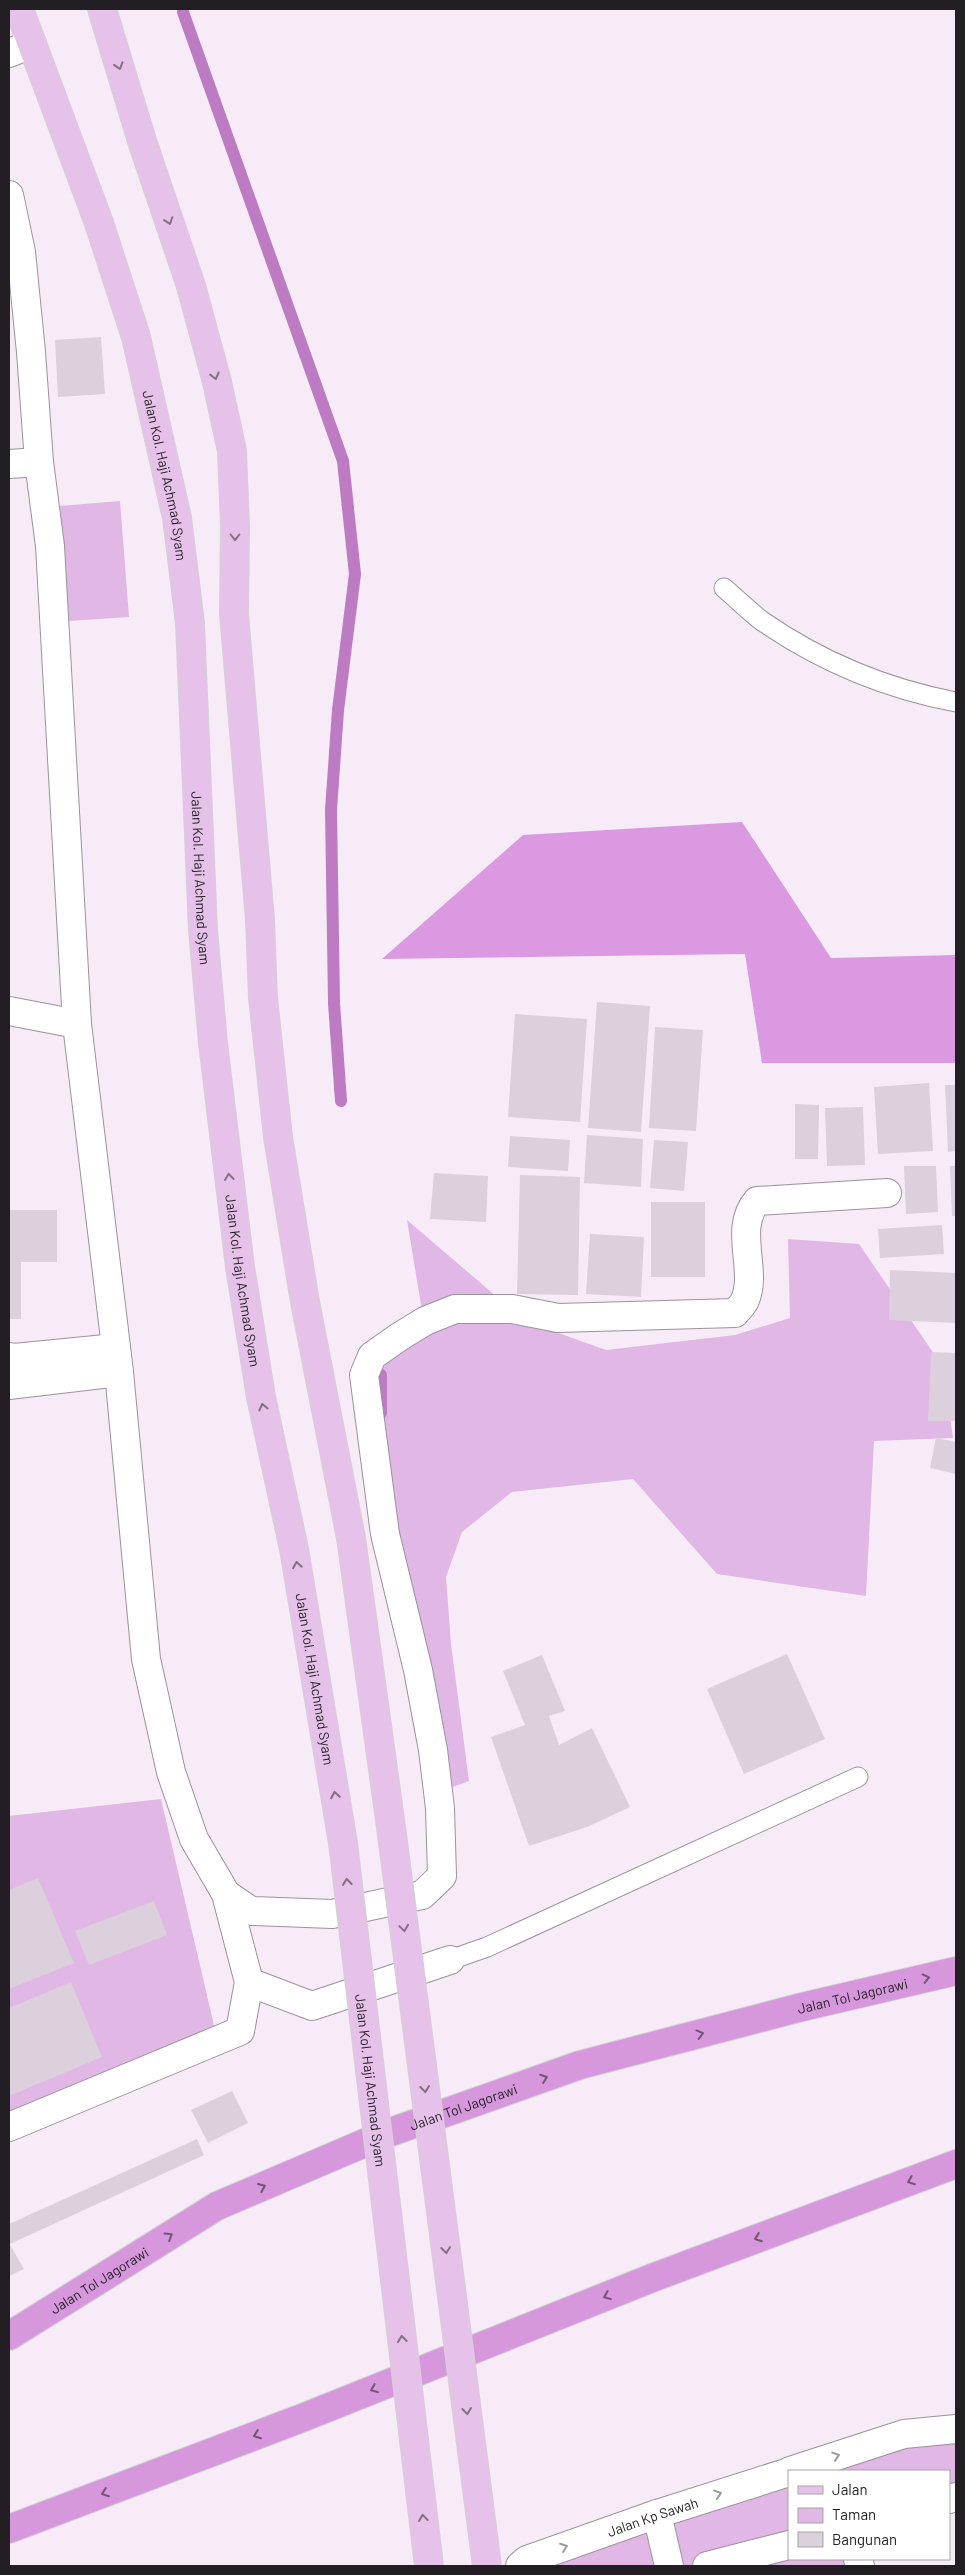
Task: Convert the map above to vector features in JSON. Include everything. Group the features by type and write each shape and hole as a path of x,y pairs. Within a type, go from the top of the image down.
{"highway":[{"name":"Jalan Tol Jagorawi","path":"9,2336 217,2206 388,2133 580,2065 798,2008 956,1972"},
{"path":"9,2529 302,2418 652,2278 956,2164"}],"main road":[{"name":"Jalan Kol. Haji Achmad Syam","path":"19,9 20,49 99,223 136,336 177,518 190,623 202,930 213,1043 240,1267 261,1397 294,1549 343,1843 429,2566"},
{"path":"103,14 190,286 217,382 232,451 235,526 234,614 258,901 263,998 278,1137 305,1302 351,1538 391,1827 487,2566"}],"street":[{"path":"9,195 21,252 39,462 50,546 77,1024 118,1360 146,1659 171,1772 194,1839 226,1894 248,1982 240,2031 9,2127"},
{"path":"9,464 39,462"},
{"path":"9,1010 77,1024"},
{"path":"226,1894 251,1911 332,1914 422,1895 442,1876 440,1808 433,1750 418,1670 384,1524 364,1375 372,1356 425,1321 455,1309 512,1309 558,1318 735,1313 744,1302 748,1288 747,1224 752,1208 757,1201 888,1193"},
{"path":"9,1357 118,1360"},
{"path":"9,1385 118,1360"},
{"path":"248,1982 312,2006 450,1960"},
{"name":"Jalan Kp Sawah","path":"792,2470 904,2434 956,2429"},
{"name":"Jalan Kp Sawah","path":"520,2566 527,2560 657,2514 788,2471"},
{"path":"657,2514 670,2566"},
{"path":"707,2566 788,2545"}],"lane":[{"path":"724,588 762,620 813,652 881,682 956,702"},
{"path":"450,1960 487,1947 858,1777"}],"green space":[{"path":"120,501 129,617 69,621 60,506"},
{"path":"407,1220 525,1321 606,1350 735,1335 790,1318 788,1239 859,1244 943,1367 953,1438 874,1441 866,1596 717,1574 633,1479 512,1492 462,1532 446,1577 451,1644 469,1781 439,1792 418,1670 372,1356 424,1323"},
{"path":"161,1799 217,2038 9,2121 9,1816"},
{"path":"956,2429 956,2501 950,2503 950,2470 794,2470"},
{"path":"788,2472 788,2560 856,2560 859,2566 520,2566"}],"shaded area":[{"path":"742,822 831,958 956,955 956,1063 762,1063 745,954 382,959 523,835"}],"building":[{"path":"101,337 105,394 58,397 55,340"},
{"path":"597,1002 650,1006 641,1132 588,1128"},
{"path":"515,1014 587,1019 580,1122 508,1117"},
{"path":"655,1027 703,1030 696,1131 649,1128"},
{"path":"929,1083 933,1151 878,1154 874,1087"},
{"path":"945,1085 956,1085 956,1151 948,1152"},
{"path":"795,1104 819,1105 818,1159 795,1159"},
{"path":"863,1107 865,1165 827,1166 825,1108"},
{"path":"587,1135 643,1139 641,1187 584,1183"},
{"path":"510,1136 570,1140 568,1171 508,1167"},
{"path":"654,1140 688,1142 684,1191 650,1188"},
{"path":"904,1166 936,1166 938,1212 906,1214"},
{"path":"950,1166 956,1166 956,1216 952,1216"},
{"path":"434,1173 488,1176 486,1222 430,1219"},
{"path":"520,1175 580,1177 578,1295 517,1294"},
{"path":"651,1202 705,1202 705,1277 651,1277"},
{"path":"9,1210 57,1210 57,1262 21,1262 21,1319 9,1319"},
{"path":"942,1225 944,1254 880,1258 878,1229"},
{"path":"590,1234 644,1237 641,1297 586,1294"},
{"path":"890,1270 956,1273 955,1323 889,1320"},
{"path":"931,1352 956,1353 956,1421 928,1421"},
{"path":"936,1438 956,1442 956,1474 930,1468"},
{"path":"787,1654 825,1739 744,1774 707,1689"},
{"path":"542,1655 565,1711 549,1716 559,1745 592,1728 630,1807 587,1827 529,1846 491,1737 525,1725 503,1671"},
{"path":"38,1878 74,1963 9,1989 9,1890"},
{"path":"154,1901 167,1935 89,1965 75,1931"},
{"path":"71,1982 102,2057 9,2096 9,2008"},
{"path":"232,2091 248,2123 208,2143 191,2110"},
{"path":"197,2139 204,2155 10,2244 9,2224"},
{"path":"9,2243 24,2269 9,2276"}],"waterway":[{"path":"183,12 343,461 355,574 338,710 331,810 334,1003 341,1101"},
{"path":"381,1375 381,1413"}]}
